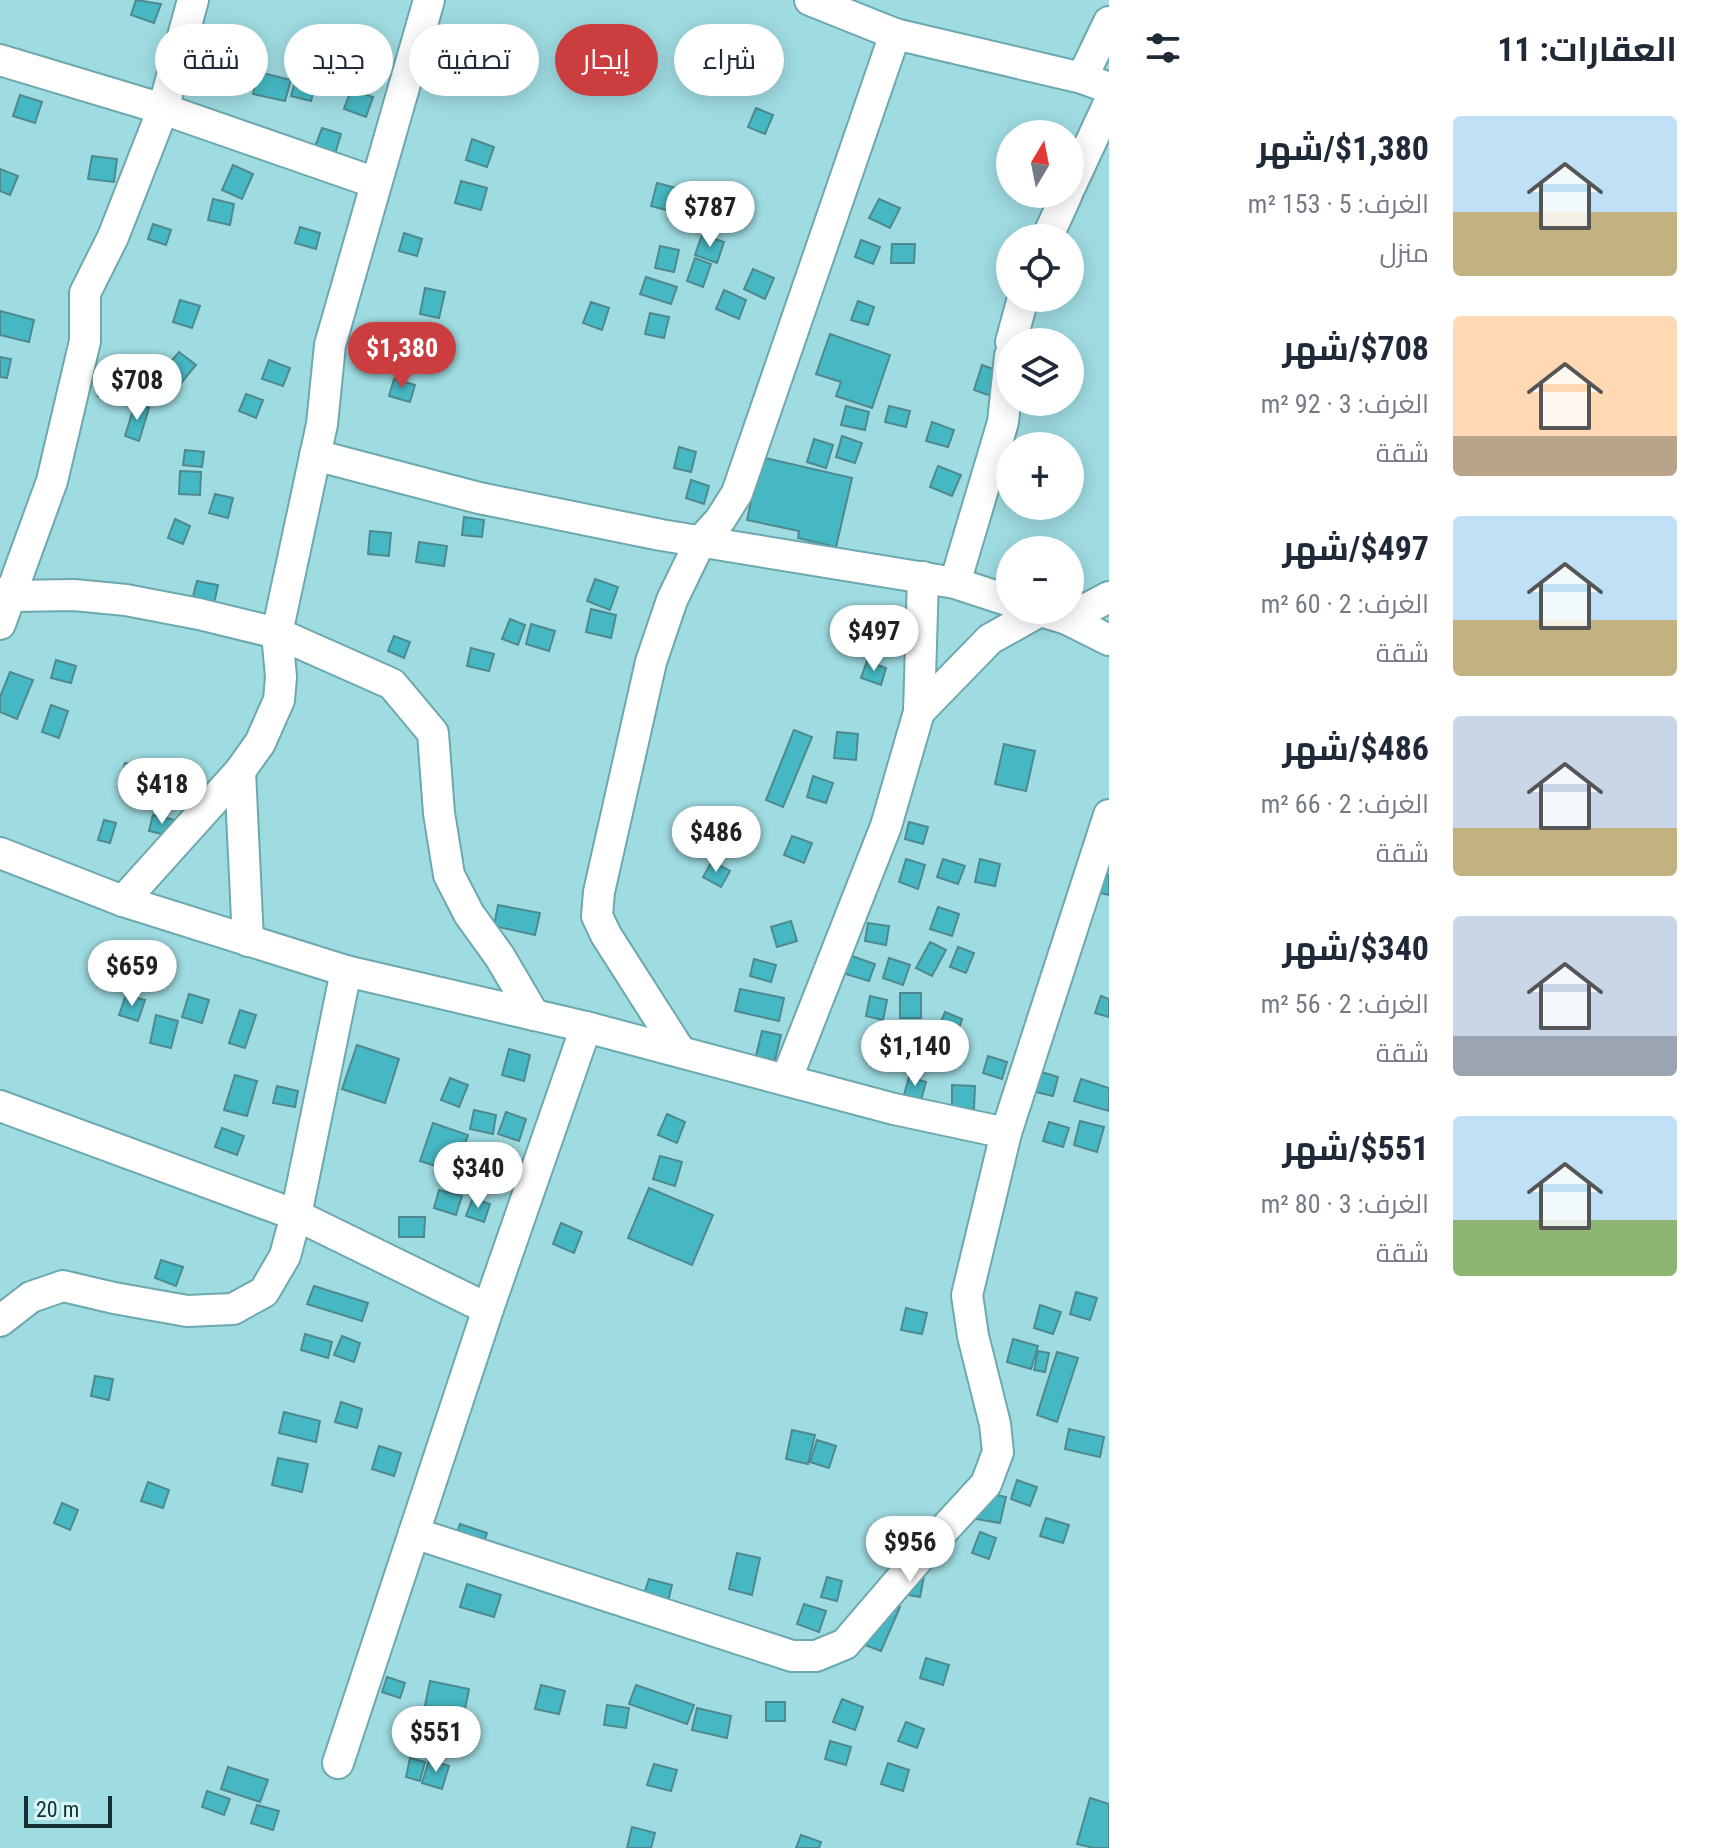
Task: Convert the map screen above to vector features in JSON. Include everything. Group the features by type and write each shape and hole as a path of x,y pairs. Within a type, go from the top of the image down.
{"street":[{"path":"0,624 5,594 52,481 85,341 85,293 113,237 163,109 193,0"},
{"path":"123,901 240,771 260,743 279,700 281,677 277,633 322,424 330,345 429,0"},
{"path":"810,0 895,34 1095,83 1109,22"},
{"path":"680,1051 606,935 597,916 599,892 651,662 672,600 700,542 720,520 737,493 895,34"},
{"path":"0,60 163,109 376,183"},
{"path":"1084,157 1109,103"},
{"path":"955,583 1004,416"},
{"path":"315,455 479,498 700,542 955,583 996,596"},
{"path":"787,1078 886,826 919,712 923,577"},
{"path":"5,594 74,595 126,600 277,633 392,684 433,733 439,813 449,875 469,914 500,957 534,1015"},
{"path":"1084,604 1109,597"},
{"path":"919,712 990,639 1025,624"},
{"path":"1071,624 1109,640"},
{"path":"240,771 248,941"},
{"path":"414,1533 792,1656 816,1656 845,1644 986,1484 998,1452 995,1424 973,1336 967,1295 1006,1133 1109,815"},
{"path":"0,853 123,901 346,971 586,1027 787,1078 894,1109 1006,1133"},
{"path":"0,1321 31,1297 63,1286 187,1311 233,1309 264,1292 285,1256 296,1215 346,971"},
{"path":"338,1763 488,1309 586,1027"},
{"path":"0,1106 296,1215 488,1309"}],"building":[{"path":"136,0 161,4 154,23 131,15"},
{"path":"268,74 284,78 285,101 262,96 268,96"},
{"path":"20,95 42,102 35,123 13,116"},
{"path":"291,96 312,96 311,101"},
{"path":"349,96 373,97 366,117 344,109"},
{"path":"756,108 773,115 765,134 748,127"},
{"path":"322,128 341,134 335,154 315,147"},
{"path":"472,139 494,147 487,167 466,160"},
{"path":"92,156 117,159 114,182 88,179"},
{"path":"233,165 253,174 242,199 222,190"},
{"path":"0,169 18,176 10,195 0,191"},
{"path":"461,181 487,188 481,210 455,203"},
{"path":"657,183 676,188 670,211 651,206"},
{"path":"683,189 702,194 697,213 677,208"},
{"path":"213,199 234,204 230,225 208,220"},
{"path":"879,199 900,208 890,228 869,218"},
{"path":"153,224 171,230 166,245 148,239"},
{"path":"300,227 320,233 316,249 295,243"},
{"path":"404,233 422,239 417,256 399,251"},
{"path":"702,235 724,242 717,263 695,255"},
{"path":"861,240 880,247 873,264 855,257"},
{"path":"892,244 915,244 914,263 891,263"},
{"path":"660,246 679,250 674,272 655,268"},
{"path":"695,258 711,264 703,287 687,281"},
{"path":"753,269 774,278 765,299 744,289"},
{"path":"646,277 677,287 671,304 640,294"},
{"path":"425,288 445,292 439,318 420,314"},
{"path":"724,290 746,300 739,319 716,309"},
{"path":"180,300 200,306 192,328 173,322"},
{"path":"858,301 874,307 868,325 851,320"},
{"path":"591,302 609,308 602,330 583,323"},
{"path":"0,311 34,320 29,342 0,335"},
{"path":"650,313 669,317 664,338 645,334"},
{"path":"830,334 890,355 872,408 836,396 841,382 816,374"},
{"path":"179,352 196,365 181,383 164,370"},
{"path":"0,357 11,359 7,378 0,377"},
{"path":"269,360 290,368 283,386 262,379"},
{"path":"982,365 996,370 991,396 974,390"},
{"path":"100,375 123,377 121,397 98,396"},
{"path":"394,379 415,385 410,402 389,396"},
{"path":"246,394 263,400 256,418 239,411"},
{"path":"135,404 149,408 139,441 125,436"},
{"path":"846,406 869,412 865,430 841,425"},
{"path":"889,406 910,411 906,427 885,422"},
{"path":"932,422 954,430 948,447 926,441"},
{"path":"842,436 862,443 855,463 836,457"},
{"path":"814,439 833,445 826,468 807,462"},
{"path":"679,447 696,452 691,472 674,468"},
{"path":"185,450 204,452 202,467 183,465"},
{"path":"761,457 852,478 836,547 798,538 799,531 747,520"},
{"path":"938,466 961,475 952,496 930,487"},
{"path":"180,471 201,472 200,495 179,494"},
{"path":"691,480 709,486 704,504 686,498"},
{"path":"215,494 233,498 228,518 209,513"},
{"path":"464,517 484,520 482,537 462,535"},
{"path":"175,519 190,526 183,544 168,538"},
{"path":"370,531 391,533 389,556 368,554"},
{"path":"419,542 447,546 444,566 416,562"},
{"path":"595,579 618,587 610,610 587,601"},
{"path":"197,581 218,585 214,604 192,600"},
{"path":"591,609 616,615 611,638 586,632"},
{"path":"890,615 912,620 906,643 884,638"},
{"path":"510,619 525,625 518,645 502,639"},
{"path":"531,624 555,631 549,651 526,644"},
{"path":"394,636 410,642 404,658 388,651"},
{"path":"471,648 494,654 489,671 467,666"},
{"path":"56,660 76,666 71,683 51,678"},
{"path":"867,661 886,668 881,685 861,678"},
{"path":"10,672 33,680 17,719 0,712 0,697"},
{"path":"51,705 68,711 59,738 42,732"},
{"path":"794,730 812,737 783,807 766,800"},
{"path":"837,732 858,734 856,760 834,758"},
{"path":"1004,744 1035,751 1026,791 995,784"},
{"path":"125,763 163,771 159,791 120,782"},
{"path":"168,768 189,776 179,802 159,794"},
{"path":"813,776 833,783 826,803 807,797"},
{"path":"153,815 175,820 171,836 149,831"},
{"path":"104,820 116,823 110,843 98,840"},
{"path":"909,822 928,827 923,844 905,839"},
{"path":"792,836 812,843 804,863 784,855"},
{"path":"906,859 925,865 918,889 899,882"},
{"path":"943,859 965,866 958,884 937,877"},
{"path":"980,859 1000,864 995,886 975,882"},
{"path":"712,861 730,871 721,887 703,877"},
{"path":"1105,874 1109,875 1109,895 1100,893"},
{"path":"498,905 540,913 535,935 494,926"},
{"path":"938,907 959,914 952,936 930,929"},
{"path":"791,921 797,941 777,947 771,927"},
{"path":"868,923 889,926 886,945 865,941"},
{"path":"930,942 946,950 932,976 916,968"},
{"path":"958,947 974,953 966,973 950,967"},
{"path":"849,955 875,964 869,981 843,973"},
{"path":"889,958 910,965 903,985 883,978"},
{"path":"754,959 776,965 771,982 750,976"},
{"path":"740,989 784,998 779,1021 735,1011"},
{"path":"900,993 921,993 921,1018 900,1018"},
{"path":"189,994 209,1000 202,1023 182,1017"},
{"path":"126,995 145,1000 138,1021 119,1015"},
{"path":"870,996 887,1000 883,1020 866,1016"},
{"path":"1101,996 1109,999 1109,1017 1095,1013"},
{"path":"240,1010 256,1015 245,1048 229,1043"},
{"path":"945,1012 962,1019 957,1035 938,1029"},
{"path":"156,1015 178,1021 171,1048 150,1043"},
{"path":"895,1027 915,1036 907,1055 887,1046"},
{"path":"762,1031 781,1035 775,1060 756,1056"},
{"path":"926,1039 947,1046 941,1065 920,1059"},
{"path":"357,1045 399,1059 385,1103 342,1089"},
{"path":"509,1049 530,1055 524,1081 502,1075"},
{"path":"988,1056 1007,1062 1002,1079 983,1073"},
{"path":"1038,1071 1058,1077 1053,1096 1032,1091"},
{"path":"235,1075 257,1081 247,1116 224,1110"},
{"path":"909,1077 926,1082 921,1100 904,1095"},
{"path":"450,1078 468,1085 459,1107 441,1100"},
{"path":"1081,1079 1109,1088 1109,1111 1074,1101"},
{"path":"952,1085 975,1086 974,1109 952,1108"},
{"path":"277,1086 298,1091 295,1107 273,1103"},
{"path":"474,1110 496,1115 493,1134 470,1129"},
{"path":"506,1112 526,1119 519,1141 498,1134"},
{"path":"667,1114 685,1122 677,1143 658,1135"},
{"path":"1080,1121 1104,1127 1097,1152 1074,1145"},
{"path":"1049,1122 1069,1128 1063,1147 1043,1141"},
{"path":"433,1123 468,1135 455,1172 420,1161"},
{"path":"222,1128 244,1136 237,1155 215,1147"},
{"path":"660,1156 682,1162 675,1186 653,1179"},
{"path":"649,1188 713,1215 692,1265 628,1238"},
{"path":"439,1190 462,1196 456,1215 434,1208"},
{"path":"473,1198 490,1204 484,1222 466,1216"},
{"path":"399,1217 425,1217 424,1237 399,1237"},
{"path":"561,1223 582,1232 574,1253 553,1244"},
{"path":"161,1260 183,1267 176,1286 155,1278"},
{"path":"314,1286 368,1303 362,1321 307,1304"},
{"path":"1076,1292 1097,1298 1090,1320 1070,1314"},
{"path":"1040,1305 1061,1312 1053,1334 1034,1328"},
{"path":"906,1308 927,1313 922,1334 901,1330"},
{"path":"305,1334 332,1342 328,1358 301,1350"},
{"path":"342,1336 360,1343 354,1362 334,1355"},
{"path":"1013,1339 1038,1346 1031,1369 1007,1362"},
{"path":"1038,1351 1049,1353 1045,1372 1034,1370"},
{"path":"1057,1352 1078,1358 1057,1422 1037,1415"},
{"path":"95,1376 113,1379 109,1400 91,1396"},
{"path":"341,1402 362,1409 357,1428 335,1422"},
{"path":"284,1412 320,1421 316,1442 279,1433"},
{"path":"1069,1429 1104,1437 1100,1457 1065,1449"},
{"path":"792,1430 815,1435 808,1464 786,1459"},
{"path":"817,1440 836,1446 829,1468 810,1462"},
{"path":"379,1446 401,1453 394,1476 372,1469"},
{"path":"278,1458 308,1464 302,1492 272,1485"},
{"path":"1017,1480 1037,1487 1030,1506 1011,1499"},
{"path":"148,1482 169,1490 163,1508 141,1501"},
{"path":"982,1492 1006,1497 1000,1523 976,1519"},
{"path":"62,1503 78,1510 70,1530 54,1523"},
{"path":"1046,1518 1069,1525 1063,1543 1040,1536"},
{"path":"460,1524 487,1533 481,1551 454,1541"},
{"path":"980,1532 996,1538 989,1559 972,1553"},
{"path":"737,1553 760,1558 752,1595 729,1589"},
{"path":"901,1572 924,1576 920,1597 897,1593"},
{"path":"827,1577 842,1581 837,1601 821,1597"},
{"path":"649,1579 672,1585 666,1610 641,1603"},
{"path":"467,1584 501,1595 494,1617 460,1607"},
{"path":"881,1599 900,1607 881,1651 862,1644"},
{"path":"804,1604 826,1611 819,1632 797,1624"},
{"path":"926,1658 949,1665 943,1685 920,1678"},
{"path":"387,1677 405,1683 400,1698 382,1692"},
{"path":"430,1681 469,1689 458,1744 435,1739 438,1724 422,1720"},
{"path":"541,1685 565,1691 559,1714 535,1709"},
{"path":"636,1685 694,1705 687,1724 629,1704"},
{"path":"842,1699 863,1707 855,1730 833,1722"},
{"path":"766,1702 785,1702 785,1721 766,1721"},
{"path":"607,1705 629,1708 626,1728 604,1725"},
{"path":"697,1708 731,1716 727,1738 692,1730"},
{"path":"906,1722 924,1729 917,1748 898,1741"},
{"path":"830,1741 851,1747 846,1765 825,1759"},
{"path":"410,1758 425,1762 420,1781 406,1777"},
{"path":"429,1760 449,1766 442,1789 422,1783"},
{"path":"888,1763 909,1770 903,1791 881,1784"},
{"path":"654,1764 677,1770 671,1791 647,1785"},
{"path":"228,1767 268,1780 260,1802 221,1789"},
{"path":"207,1791 230,1799 224,1815 202,1807"},
{"path":"1090,1798 1109,1804 1109,1848 1077,1844"},
{"path":"257,1805 279,1811 273,1830 251,1823"},
{"path":"632,1827 655,1833 651,1848 627,1848"},
{"path":"801,1835 821,1842 819,1848 796,1848"}]}
